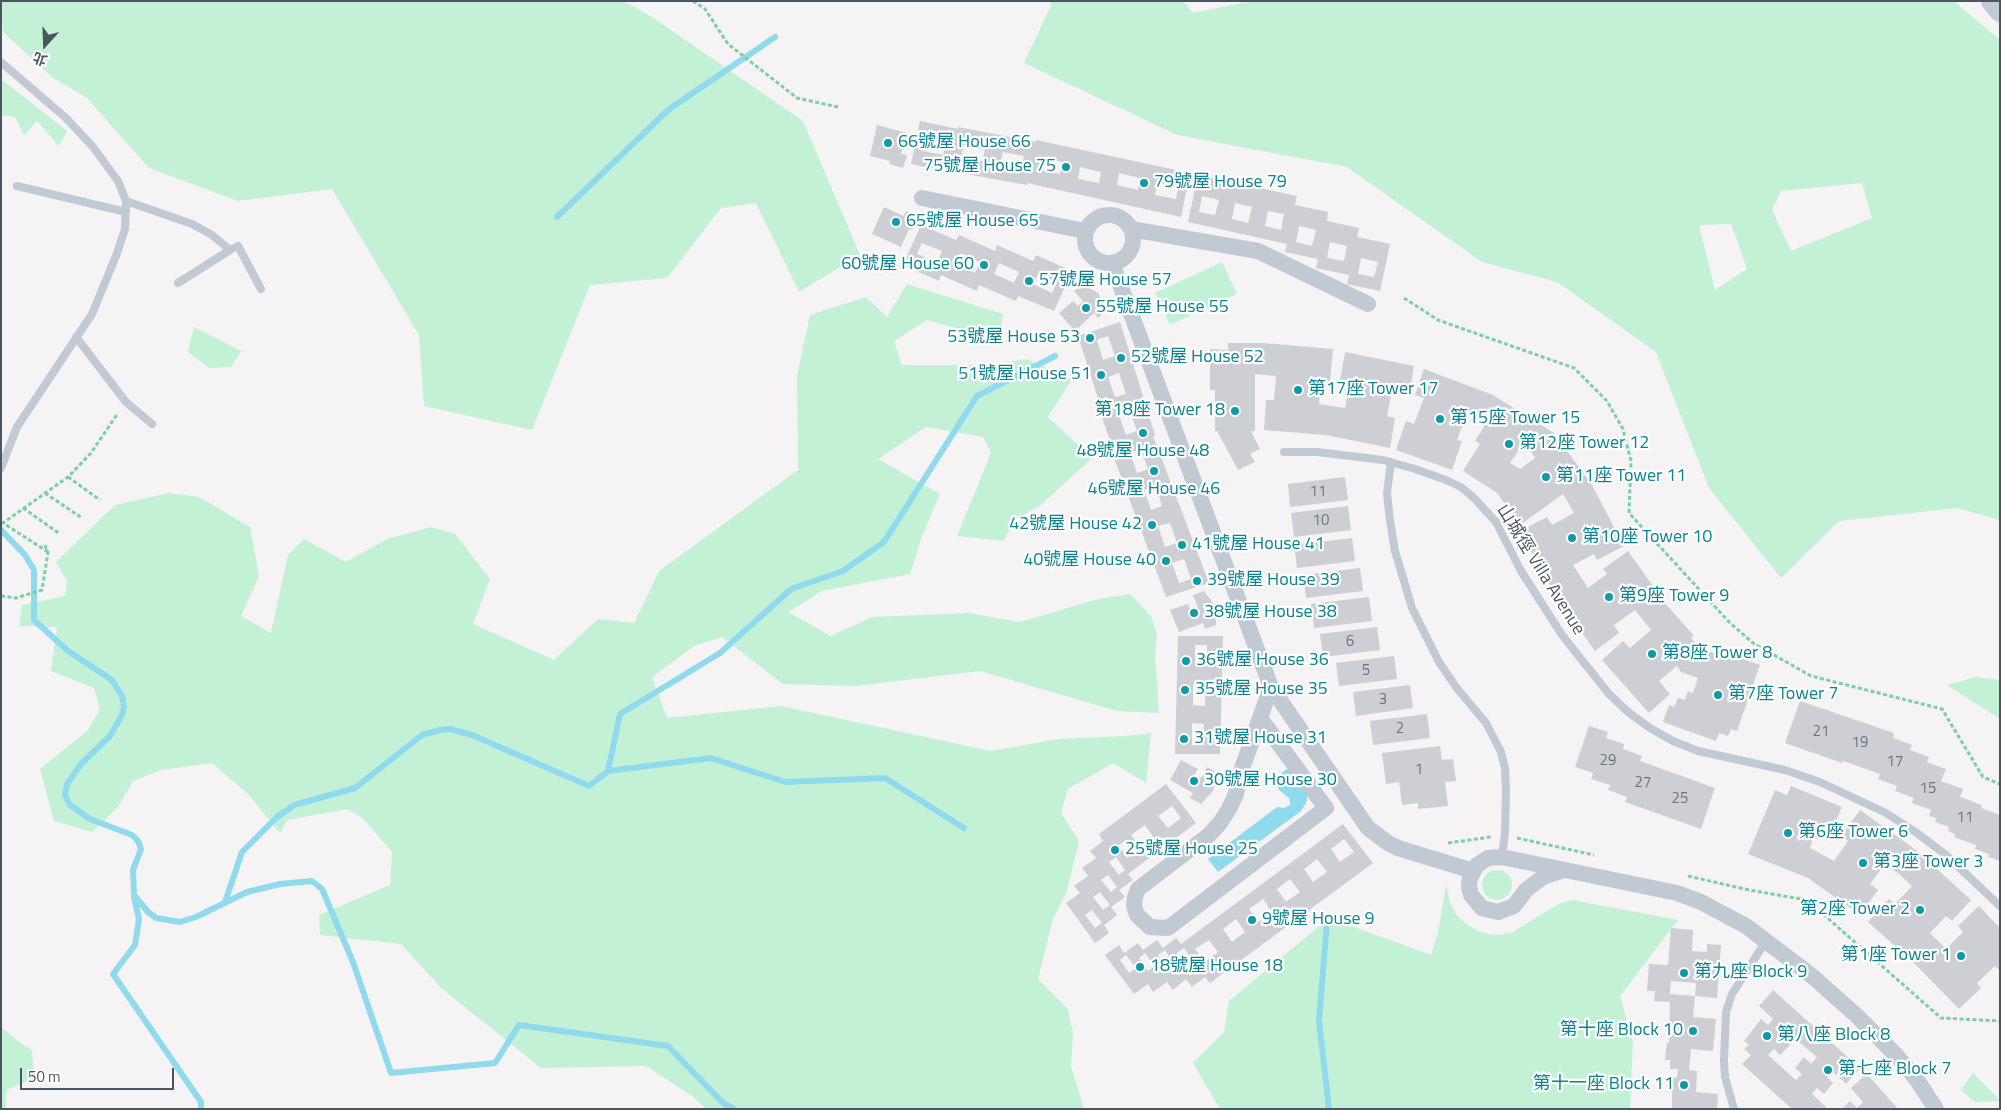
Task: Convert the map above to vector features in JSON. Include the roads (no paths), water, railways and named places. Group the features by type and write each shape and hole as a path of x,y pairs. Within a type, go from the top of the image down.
{"main road":[{"path":"1992,1 2000,12"}],"street":[{"path":"922,198 1085,231"},
{"path":"1103,215 1120,217 1131,229 1133,244 1126,256 1112,263 1104,263 1096,260 1090,254 1086,247 1085,231 1089,224 1103,215"},
{"path":"1131,229 1258,252 1368,304"},
{"path":"1112,263 1271,687 1329,773 1373,832 1398,848 1472,871"},
{"path":"1260,718 1326,808 1168,928 1150,927 1137,915 1134,906 1138,889 1209,835 1220,823 1236,794 1239,777 1271,687"},
{"path":"1564,870 1543,876 1526,890 1514,906 1498,912 1482,908 1476,902 1469,887 1472,871 1482,861 1488,858 1502,857 1677,892 1724,913 1766,940 1812,976 1856,1015 1897,1056 1917,1080 1936,1109"}],"lane":[{"path":"1,62 66,118 93,147 118,180 126,202 125,229 92,314 18,427 1,468"},
{"path":"17,186 126,212"},
{"path":"126,202 192,224 212,235 230,250"},
{"path":"178,283 238,246 261,289"},
{"path":"76,337 126,402 152,424"},
{"name":"山城徑 Villa Avenue","path":"1284,452 1350,455 1391,462 1446,480 1461,488 1486,509 1496,522 1531,587 1562,635 1609,694 1628,712 1650,728 1673,741 1698,751 1785,770 1854,796 1886,813 1924,838 1966,873 2000,906"},
{"path":"1391,462 1387,493 1394,551 1412,608 1439,662 1456,687 1486,723 1501,752 1505,768 1507,812 1502,857"},
{"path":"1734,1109 1725,1077 1726,1012 1732,994 1766,940"}],"water":[{"path":"1287,769 1293,770 1308,795 1301,811 1218,872 1208,859 1277,807 1284,808 1290,805 1290,799 1279,790 1277,785 1279,775"}],"waterway":[{"path":"557,217 668,110 775,37"},
{"path":"608,771 620,714 720,653 791,589 843,571 884,542 977,396 1055,356"},
{"path":"1,530 25,555 34,570 34,620 68,651 112,680 122,696 124,706 122,715 110,736 81,764 67,784 65,795 70,805 90,819 132,835 138,841 141,849 133,870 134,895 148,912 156,918 180,922 196,917 247,892 280,884 312,881 322,889 353,962 391,1073 495,1063 519,1025 668,1046 723,1103 734,1109"},
{"path":"225,902 242,852 276,818 294,805 355,788 422,735 440,730 450,729 472,735 589,786 608,771 711,758 785,782 885,778 964,828"},
{"path":"134,897 139,919 135,945 113,974 201,1102 201,1109"},
{"path":"1327,922 1319,1021 1329,1109"}],"place":[{"name":"66號屋 House 66","path":"888,143"},
{"name":"75號屋 House 75","path":"1066,167"},
{"name":"79號屋 House 79","path":"1144,183"},
{"name":"65號屋 House 65","path":"896,222"},
{"name":"60號屋 House 60","path":"984,265"},
{"name":"57號屋 House 57","path":"1029,281"},
{"name":"55號屋 House 55","path":"1086,308"},
{"name":"53號屋 House 53","path":"1090,338"},
{"name":"52號屋 House 52","path":"1121,358"},
{"name":"51號屋 House 51","path":"1101,375"},
{"name":"第17座 Tower 17","path":"1298,390"},
{"name":"第18座 Tower 18","path":"1235,411"},
{"name":"第15座 Tower 15","path":"1440,419"},
{"name":"48號屋 House 48","path":"1143,433"},
{"name":"第12座 Tower 12","path":"1509,444"},
{"name":"46號屋 House 46","path":"1154,471"},
{"name":"第11座 Tower 11","path":"1546,477"},
{"name":"42號屋 House 42","path":"1152,525"},
{"name":"第10座 Tower 10","path":"1572,538"},
{"name":"41號屋 House 41","path":"1182,545"},
{"name":"40號屋 House 40","path":"1166,561"},
{"name":"39號屋 House 39","path":"1197,581"},
{"name":"第9座 Tower 9","path":"1609,597"},
{"name":"38號屋 House 38","path":"1194,613"},
{"name":"第8座 Tower 8","path":"1652,654"},
{"name":"36號屋 House 36","path":"1186,661"},
{"name":"35號屋 House 35","path":"1185,690"},
{"name":"第7座 Tower 7","path":"1718,695"},
{"name":"31號屋 House 31","path":"1184,739"},
{"name":"30號屋 House 30","path":"1194,781"},
{"name":"第6座 Tower 6","path":"1788,833"},
{"name":"25號屋 House 25","path":"1115,850"},
{"name":"第3座 Tower 3","path":"1863,863"},
{"name":"第2座 Tower 2","path":"1920,910"},
{"name":"9號屋 House 9","path":"1252,920"},
{"name":"第1座 Tower 1","path":"1961,956"},
{"name":"18號屋 House 18","path":"1140,967"},
{"name":"第九座 Block 9","path":"1684,973"},
{"name":"第十座 Block 10","path":"1693,1031"},
{"name":"第八座 Block 8","path":"1767,1036"},
{"name":"第七座 Block 7","path":"1828,1070"},
{"name":"第十一座 Block 11","path":"1684,1085"}]}
